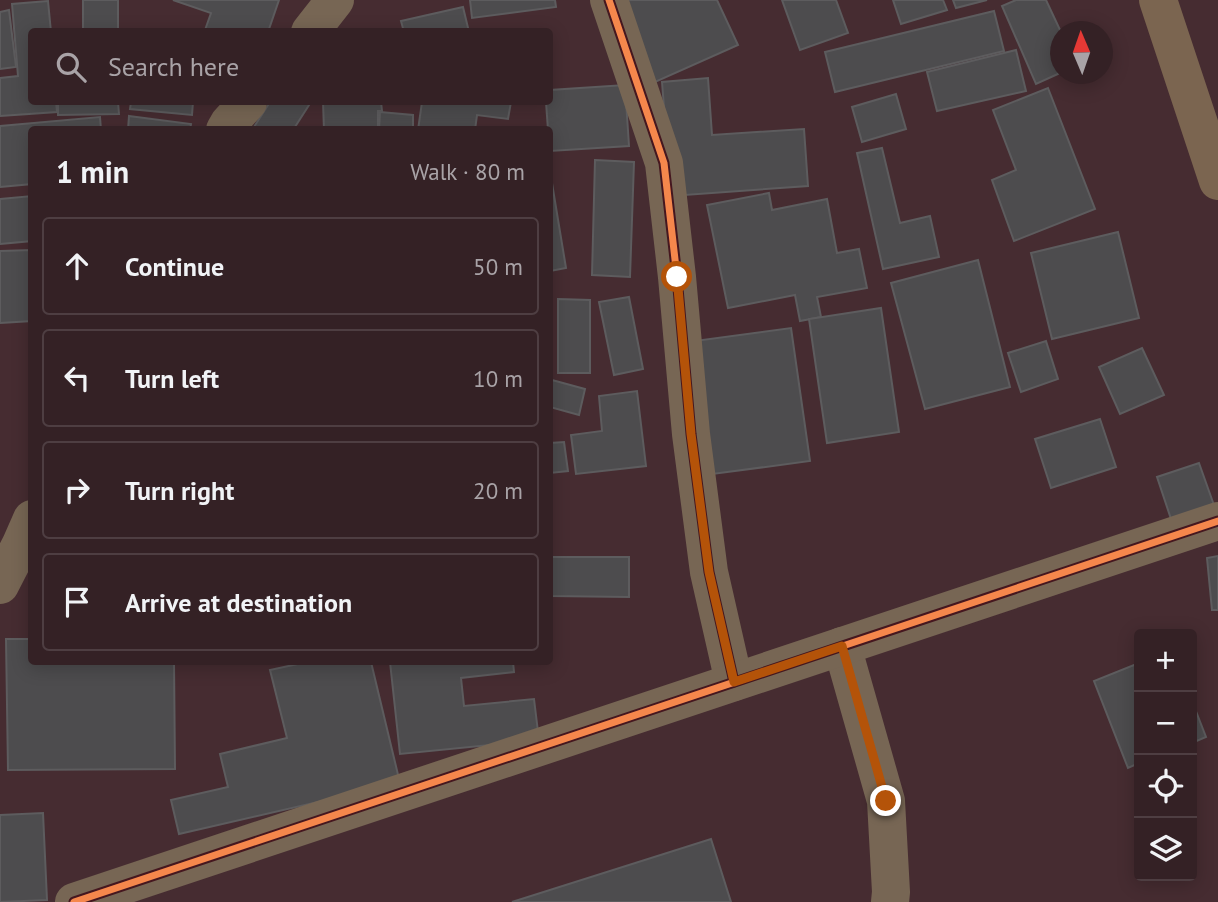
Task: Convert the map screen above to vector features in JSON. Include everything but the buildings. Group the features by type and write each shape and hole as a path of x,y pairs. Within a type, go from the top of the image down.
{"street":[{"path":"313,28 335,0"},
{"path":"609,0 664,163 691,434 709,572 734,682"},
{"path":"1158,0 1218,181"},
{"path":"227,126 244,105"},
{"path":"74,902 1218,520"},
{"path":"0,584 28,528"},
{"path":"842,646 886,801 890,902"}],"cycle path":[{"path":"609,0 664,163 691,434 709,572 734,682"},
{"path":"74,902 1218,521"}],"route":[{"path":"677,277 691,434 709,572 734,682 842,646 886,801"}]}
